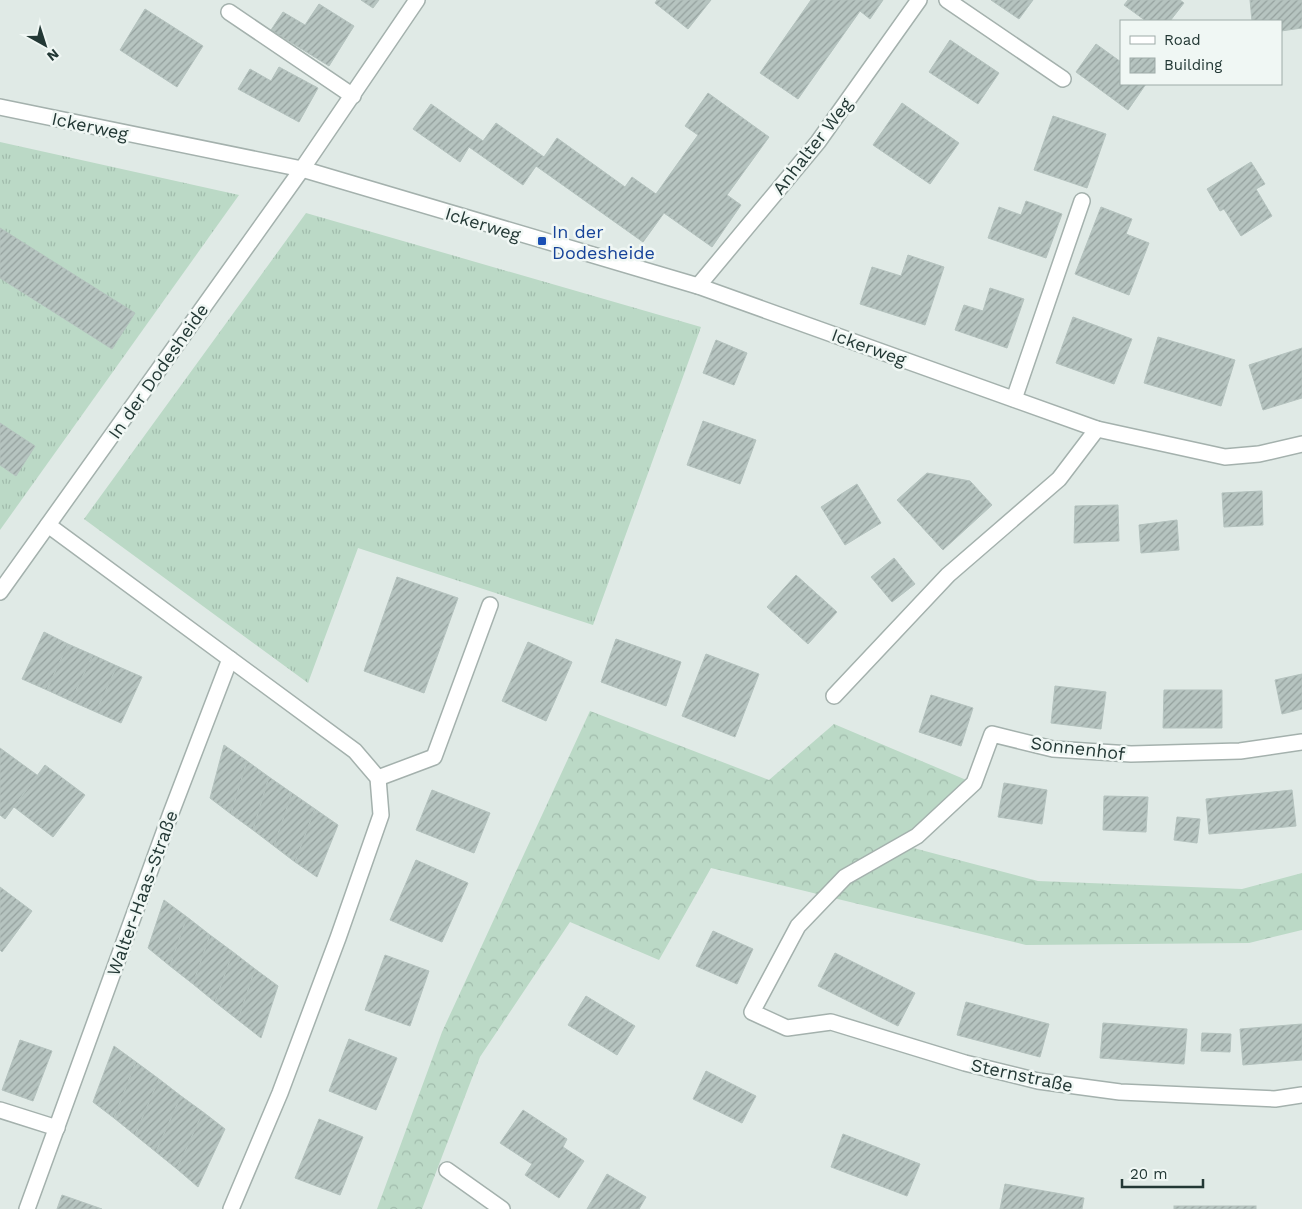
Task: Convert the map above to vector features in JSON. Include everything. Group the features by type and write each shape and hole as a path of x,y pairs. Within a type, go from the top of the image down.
{"street":[{"name":"In der Dodesheide","path":"0,592 302,170 418,0"},
{"name":"Anhalter Weg","path":"698,286 818,142 919,0"},
{"path":"947,0 1063,80"},
{"path":"229,12 353,96"},
{"name":"Ickerweg","path":"0,107 302,170 698,286 1097,429 1225,457 1259,454 1302,444"},
{"path":"1014,399 1082,202"},
{"path":"834,696 948,575 1059,479 1097,429"},
{"path":"48,525 354,751 378,778 381,815 338,938 283,1084 231,1209"},
{"path":"378,778 434,757 490,605"},
{"name":"Walter-Haas-Straße","path":"27,1209 171,813 230,659"},
{"name":"Sonnenhof","path":"752,1012 798,926 845,877 917,836 974,783 992,734 1053,749 1131,754 1240,750 1302,742"},
{"name":"Sternstraße","path":"752,1012 787,1028 831,1022 965,1063 1038,1081 1120,1092 1275,1099 1302,1096"},
{"path":"0,1110 57,1128"},
{"path":"447,1170 502,1209"}],"green space":[{"path":"0,142 239,195 0,530"},
{"path":"306,213 701,327 593,625 358,548 308,683 84,519"},
{"path":"590,711 769,780 834,724 971,782 906,846 1038,881 1242,889 1302,873 1302,930 1249,943 1026,945 711,868 659,960 570,922 480,1057 422,1209 377,1209 442,1032"}],"building":[{"path":"361,0 379,0 373,8"},
{"path":"657,0 711,0 688,29 655,3"},
{"path":"811,0 883,0 870,19 860,11 798,99 760,73"},
{"path":"991,0 1033,0 1019,19"},
{"path":"1128,0 1180,0 1184,3 1171,20 1145,20 1124,5"},
{"path":"1250,0 1302,0 1302,28 1282,31 1282,20 1252,20"},
{"path":"319,4 354,26 329,66 271,30 283,12 305,25"},
{"path":"145,9 203,46 177,87 120,50"},
{"path":"950,40 999,73 978,104 929,72"},
{"path":"1096,44 1120,61 1120,85 1145,85 1128,110 1076,72"},
{"path":"279,67 318,88 299,122 238,89 250,69 271,81"},
{"path":"708,93 769,137 727,195 741,205 712,247 664,213 643,242 536,166 523,185 469,147 460,162 413,129 431,104 483,141 496,123 544,157 557,138 625,187 632,177 656,194 698,135 685,126"},
{"path":"902,103 959,143 930,184 873,145"},
{"path":"1053,116 1106,134 1087,188 1034,170"},
{"path":"1251,162 1265,184 1256,189 1272,216 1241,236 1224,209 1220,211 1207,189"},
{"path":"1026,201 1062,214 1046,258 988,238 999,207 1021,215"},
{"path":"1101,207 1132,219 1126,234 1149,243 1129,295 1075,274"},
{"path":"0,228 135,313 112,349 0,278"},
{"path":"908,255 944,267 925,325 860,304 872,267 901,276"},
{"path":"990,288 1024,299 1007,348 955,330 964,305 983,311"},
{"path":"1073,317 1132,339 1114,384 1056,363"},
{"path":"1158,337 1235,360 1221,406 1144,383"},
{"path":"716,340 747,353 734,385 703,373"},
{"path":"1302,348 1302,398 1263,410 1249,365"},
{"path":"703,421 756,440 740,484 687,465"},
{"path":"0,423 35,446 16,476 0,465"},
{"path":"927,473 970,481 992,505 943,550 897,500"},
{"path":"857,484 881,523 845,545 821,507"},
{"path":"1262,491 1263,525 1224,527 1222,493"},
{"path":"1118,505 1119,541 1074,543 1075,506"},
{"path":"1177,520 1179,550 1141,553 1139,525"},
{"path":"894,558 915,584 892,602 871,577"},
{"path":"796,575 837,612 808,644 767,607"},
{"path":"397,577 458,598 424,693 364,671"},
{"path":"44,632 68,644 47,690 22,679"},
{"path":"616,639 681,662 666,706 601,682"},
{"path":"528,642 572,662 546,721 502,701"},
{"path":"68,644 93,655 71,701 47,690"},
{"path":"706,654 759,674 735,737 682,716"},
{"path":"93,655 117,666 96,712 71,701"},
{"path":"117,666 142,677 121,723 96,712"},
{"path":"1302,674 1302,709 1282,714 1275,680"},
{"path":"1055,686 1106,692 1101,729 1051,723"},
{"path":"1164,690 1222,690 1222,728 1163,728"},
{"path":"931,695 973,708 961,746 919,732"},
{"path":"224,745 247,761 231,814 210,798"},
{"path":"0,748 37,775 5,819 0,815"},
{"path":"247,761 269,777 253,830 231,814"},
{"path":"45,765 85,795 53,837 14,807"},
{"path":"269,777 292,793 274,846 253,830"},
{"path":"1004,783 1047,790 1042,824 998,817"},
{"path":"432,790 490,813 474,853 416,830"},
{"path":"1292,790 1296,826 1209,834 1206,799"},
{"path":"292,793 315,809 295,862 274,846"},
{"path":"1104,796 1148,797 1146,832 1103,830"},
{"path":"315,809 338,825 317,877 295,862"},
{"path":"1177,817 1200,819 1197,843 1174,840"},
{"path":"416,860 468,883 442,942 390,920"},
{"path":"0,887 32,911 2,952 0,950"},
{"path":"164,900 187,917 170,966 148,948"},
{"path":"187,917 210,935 193,984 170,966"},
{"path":"713,931 753,949 737,984 696,966"},
{"path":"210,935 233,952 215,1002 193,984"},
{"path":"233,952 255,969 238,1020 215,1002"},
{"path":"835,953 915,993 898,1026 818,986"},
{"path":"385,955 429,971 410,1026 365,1010"},
{"path":"255,969 278,986 261,1038 238,1020"},
{"path":"586,996 635,1026 617,1055 568,1025"},
{"path":"966,1002 1049,1024 1040,1057 957,1035"},
{"path":"1103,1023 1187,1029 1184,1064 1100,1058"},
{"path":"1302,1024 1302,1060 1243,1065 1240,1029"},
{"path":"1202,1033 1231,1034 1230,1052 1201,1051"},
{"path":"349,1039 397,1058 376,1110 329,1091"},
{"path":"20,1040 52,1051 33,1101 2,1090"},
{"path":"114,1046 136,1062 114,1118 93,1102"},
{"path":"136,1062 159,1079 135,1135 114,1118"},
{"path":"706,1071 756,1096 742,1123 693,1099"},
{"path":"159,1079 181,1096 156,1152 135,1135"},
{"path":"181,1096 203,1112 177,1169 156,1152"},
{"path":"523,1110 567,1139 563,1147 584,1161 559,1198 525,1175 532,1164 500,1143"},
{"path":"203,1112 225,1129 198,1187 177,1169"},
{"path":"319,1119 363,1137 340,1195 295,1178"},
{"path":"843,1134 920,1164 907,1196 831,1167"},
{"path":"607,1174 646,1197 639,1209 587,1209"},
{"path":"1005,1184 1084,1198 1082,1209 1000,1209"},
{"path":"62,1195 102,1209 57,1209"},
{"path":"1174,1206 1256,1206 1256,1209 1174,1209"}],"place":[{"name":"In der Dodesheide","path":"542,241"}]}
